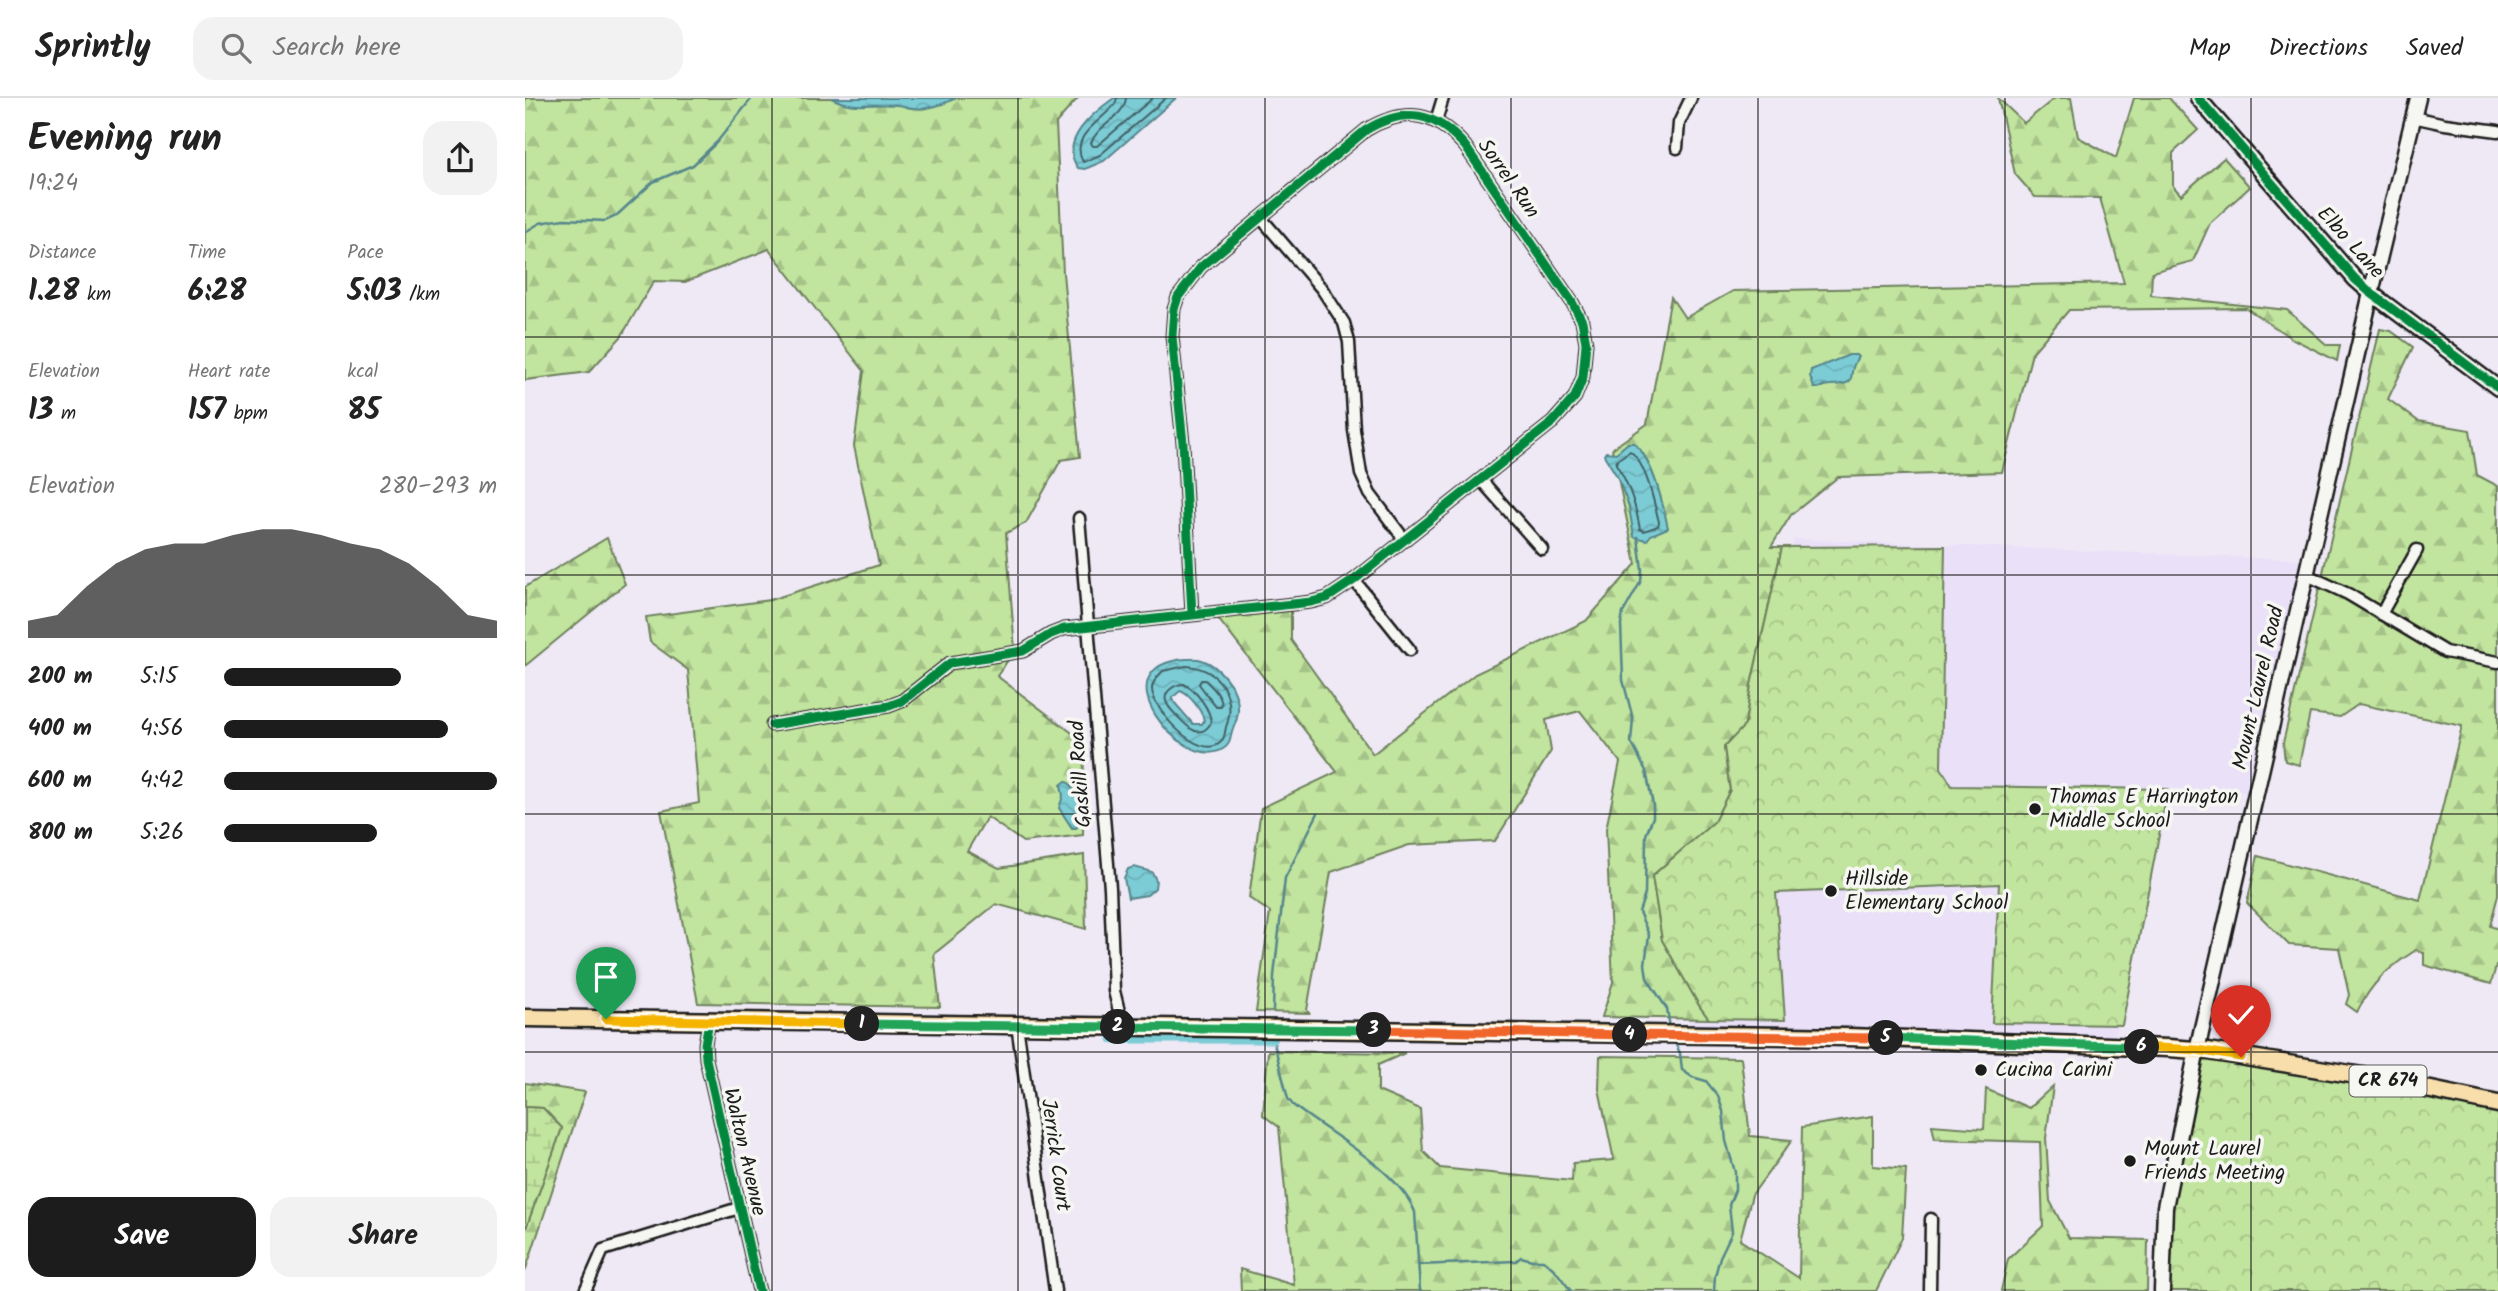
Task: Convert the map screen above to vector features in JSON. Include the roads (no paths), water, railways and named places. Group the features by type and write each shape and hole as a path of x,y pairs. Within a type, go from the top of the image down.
{"main road":[{"name":"Elbo Lane","path":"2198,98 2355,279 2498,388"},
{"name":"Mount Laurel Road","path":"2162,1291 2165,1207 2197,1050 2418,98"},
{"name":"CR 674","path":"525,1018 1889,1038 2197,1050 2369,1077 2498,1104"}],"street":[{"path":"1192,614 1185,474 1172,336 1174,309 1178,297 1192,276 1349,143 1376,124 1398,116 1420,116 1436,121 1443,98"},
{"path":"1677,148 1679,123 1691,98"},
{"path":"2413,117 2498,131"},
{"name":"Sorrel Run","path":"772,724 889,706 902,701 950,663 1023,651 1051,634 1089,625 1318,601 1341,590 1537,436 1568,406 1583,377 1586,343 1582,321 1572,302 1465,146 1450,130 1436,121"},
{"path":"1261,218 1322,289 1344,323 1349,342 1354,430 1361,474 1370,494 1405,539"},
{"path":"1481,480 1542,549"},
{"name":"Gaskill Road","path":"1079,518 1110,888 1114,991 1123,1027"},
{"path":"2381,614 2417,550"},
{"path":"2307,575 2348,594 2445,652 2498,662"},
{"path":"1354,580 1410,650"},
{"name":"Walton Avenue","path":"709,1021 705,1051 759,1291"},
{"name":"Jerrick Court","path":"1017,1025 1055,1291"},
{"path":"585,1291 603,1250 739,1208"},
{"path":"1930,1291 1931,1219"}],"water":[{"path":"831,98 956,98 935,106 911,108 887,104 849,104"},
{"path":"1114,98 1176,98 1104,161 1085,169 1078,168 1072,148 1075,138 1089,119"},
{"path":"1849,355 1858,357 1850,381 1814,388 1811,370"},
{"path":"1628,443 1634,443 1647,460 1668,528 1651,535 1647,540 1634,537 1629,507 1618,478 1604,455 1606,452 1616,453"},
{"path":"1186,659 1198,659 1214,667 1226,678 1237,698 1238,709 1226,747 1206,752 1188,746 1170,733 1156,716 1148,697 1148,679 1160,666","holes":["1180,691 1200,712 1204,720 1202,724 1193,724 1173,701 1172,698"]},
{"path":"1066,781 1071,785 1084,811 1076,828 1072,828 1059,808 1063,796 1061,785"},
{"path":"1134,867 1152,872 1156,880 1155,888 1147,895 1128,898 1124,878 1128,869"}],"waterway":[{"path":"525,232 540,223 551,221 605,221 616,216 653,182 693,165 717,142 752,98"},
{"path":"1638,537 1641,581 1623,613 1621,624 1623,680 1633,719 1631,742 1646,771 1653,805 1653,817 1646,835 1645,894 1639,912 1649,935 1645,964 1647,978 1667,1009 1670,1028"},
{"path":"1273,1011 1274,976 1285,878 1318,813"},
{"path":"1112,1039 1273,1039"},
{"path":"1273,1039 1288,1099 1293,1105 1361,1153 1394,1181 1406,1196 1415,1212 1420,1291"},
{"path":"1674,1041 1680,1053 1682,1070 1692,1077 1706,1081 1718,1096 1735,1172 1735,1190 1729,1205 1732,1232 1720,1257 1714,1291"},
{"path":"1418,1265 1516,1261 1521,1257 1543,1260 1555,1270 1571,1291"}],"place":[{"name":"Thomas E Harrington Middle School","path":"2035,809"},
{"name":"Hillside Elementary School","path":"1831,891"},
{"name":"Cucina Carini","path":"1981,1070"},
{"name":"Mount Laurel Friends Meeting","path":"2130,1161"}]}
